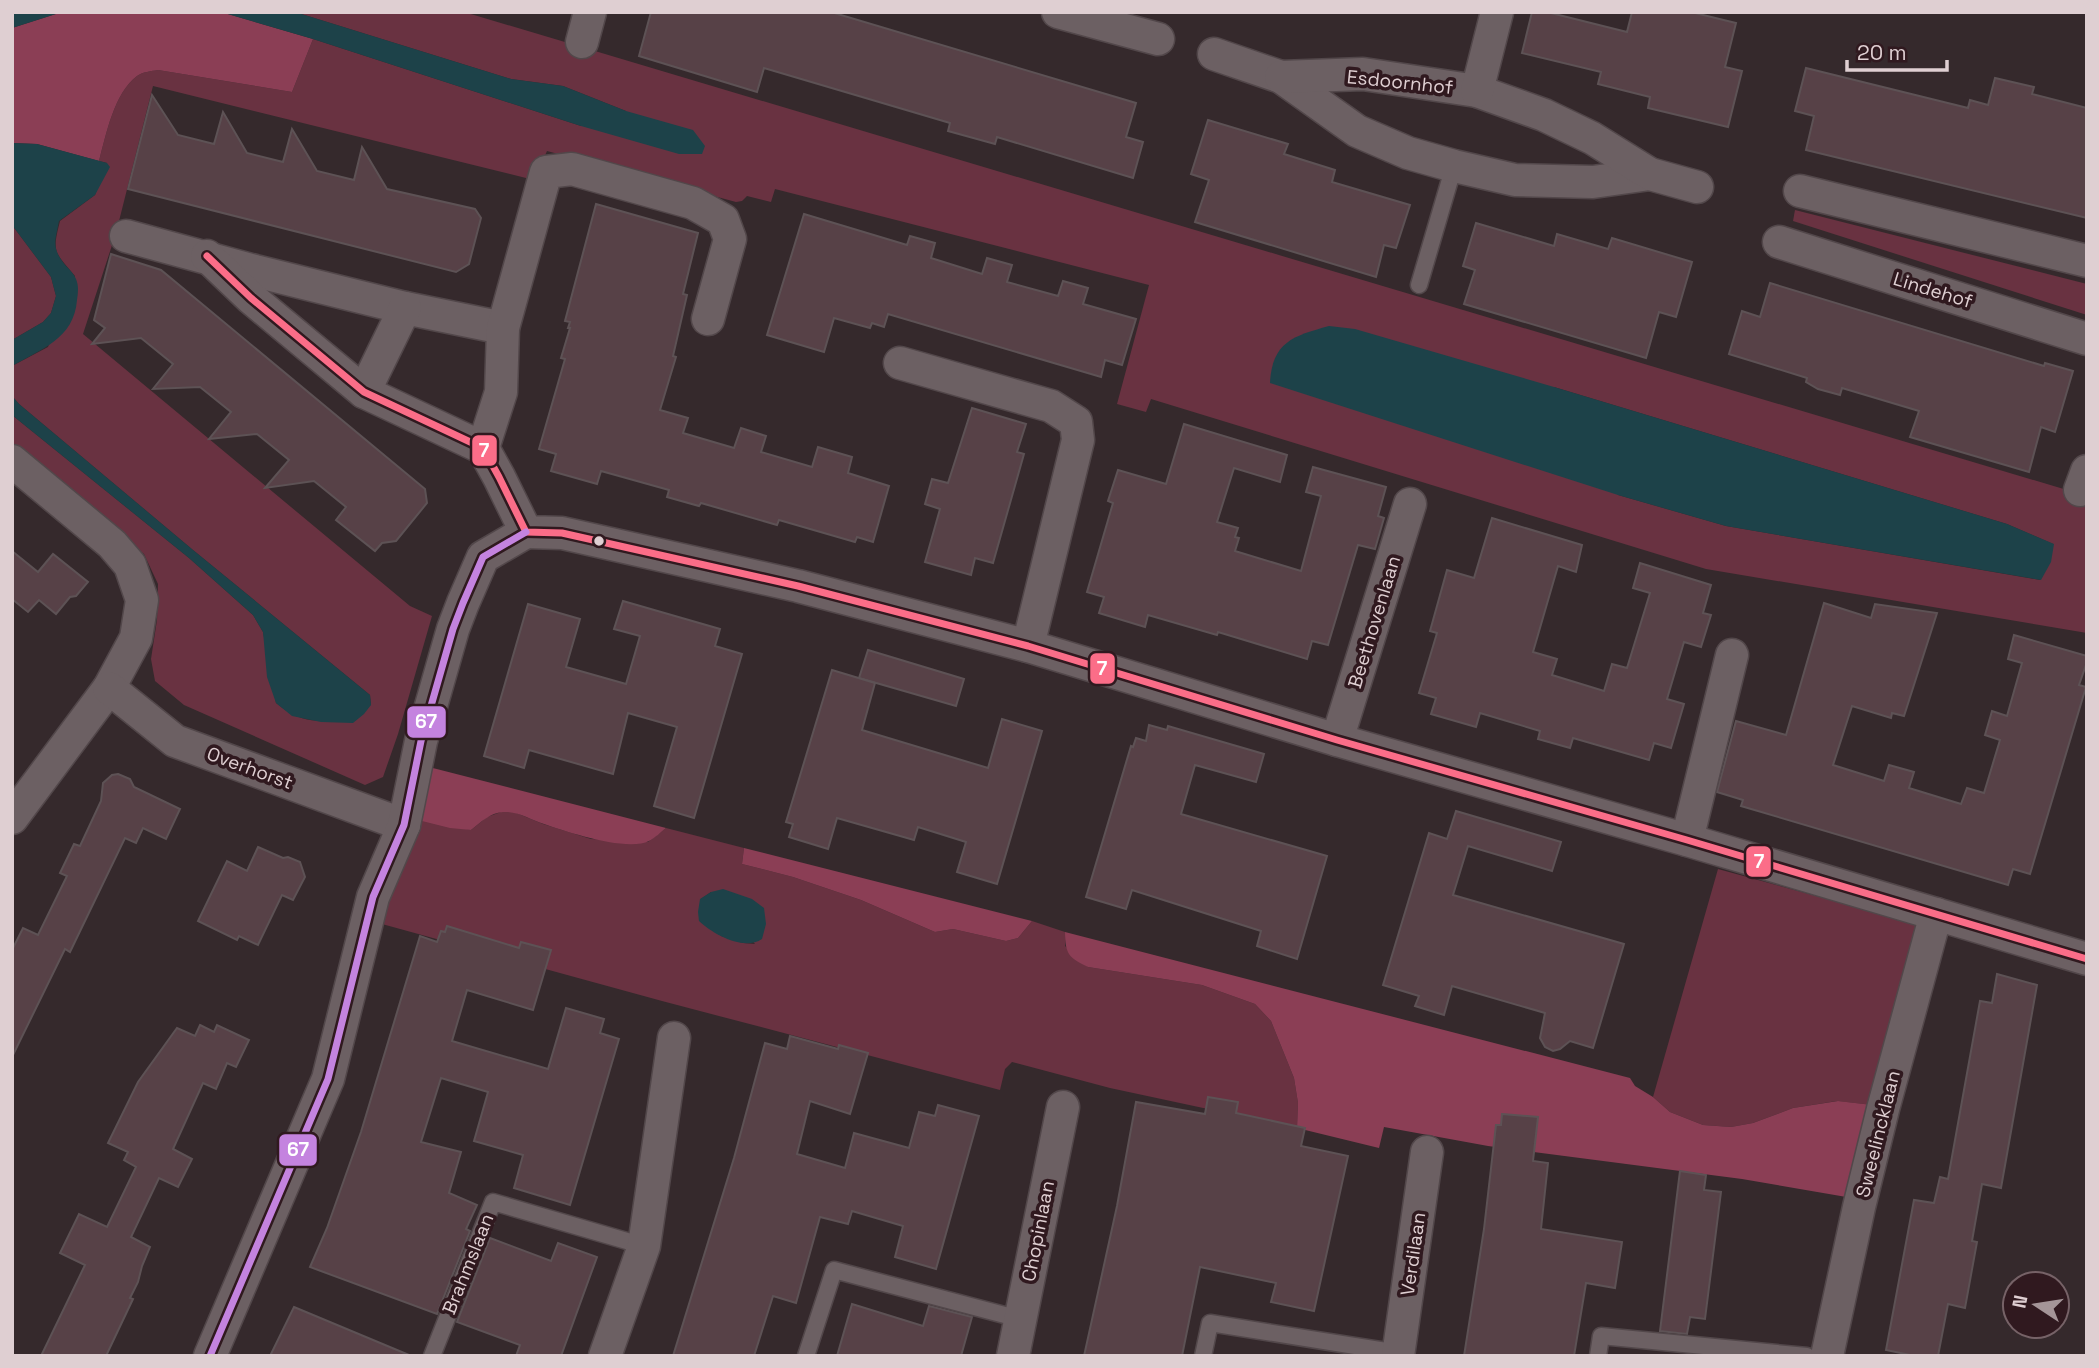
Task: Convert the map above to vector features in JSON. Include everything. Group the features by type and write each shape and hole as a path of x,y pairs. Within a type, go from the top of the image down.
{"street":[{"path":"1058,12 1158,39"},
{"name":"Esdoornhof","path":"1477,91 1497,12"},
{"name":"Esdoornhof","path":"1214,54 1281,77 1357,131 1408,153 1454,166 1515,180 1593,182 1650,174"},
{"name":"Esdoornhof","path":"1281,77 1363,75 1477,91 1544,115 1592,138 1650,174 1697,187"},
{"path":"483,448 501,392 503,328 546,172 572,169 693,202 723,220 730,239 708,319"},
{"path":"1800,191 2087,261"},
{"path":"126,236 405,308 503,328"},
{"name":"Lindehof","path":"1779,242 2087,339"},
{"path":"207,256 251,298 364,392 483,448 526,532"},
{"path":"364,392 405,308"},
{"path":"900,363 1051,406 1076,422 1078,440 1028,646"},
{"path":"12,461 112,544 130,565 142,600 136,638 109,688 12,818"},
{"name":"Beethovenlaan","path":"1337,740 1410,504"},
{"path":"210,1356 327,1079 373,897 404,825 422,741 453,629 483,557 526,532 562,533 759,577 1028,646 1337,740 1936,914 2084,948"},
{"path":"1687,840 1732,655"},
{"name":"Overhorst","path":"109,688 175,741 404,825"},
{"name":"Sweelincklaan","path":"1827,1356 1868,1170 1936,914"},
{"path":"606,1356 644,1246 674,1038"},
{"name":"Chopinlaan","path":"1013,1356 1063,1107"},
{"name":"Verdilaan","path":"1399,1354 1427,1152"}],"lane":[{"path":"1419,285 1454,166"},
{"name":"Brahmslaan","path":"432,1356 493,1202 644,1246"},
{"path":"806,1356 834,1270 1020,1320"},
{"path":"1203,1356 1210,1323 1399,1354"},
{"path":"1598,1356 1601,1336 1807,1356"}],"shaded area":[{"path":"62,12 221,12 313,39 292,92 158,70 139,75 122,93 108,127 99,161 37,144 12,143 12,28"},
{"path":"295,12 464,12 2087,496 2087,633 1706,569 1151,399 1146,412 1117,404 1149,285 775,189 771,202 747,196 736,202 547,151 534,180 153,86 116,233 83,334 410,606 432,616 383,777 365,785 184,705 155,681 151,659 157,620 158,584 144,554 12,450 12,415 189,558 253,615 263,632 276,703 301,718 312,720 333,718 371,705 370,695 19,404 12,396 12,366 48,347 75,276 57,251 60,221 95,195 107,163 99,161 112,115 122,93 139,75 158,70 292,92 313,39 581,126 626,111 563,86 511,79","holes":["1554,387 2007,524 2053,544 2040,580 1726,526 1618,495"]},
{"path":"1795,210 2087,284 2087,315 1793,221"},
{"path":"12,225 51,277 56,296 51,313 43,322 12,340"},
{"path":"425,766 666,828 649,841 627,844 582,836 509,812 490,816 471,830 410,818"},
{"path":"501,812 514,812 591,839 648,842 666,828 744,848 742,864 793,877 861,900 935,932 953,929 1006,941 1018,938 1032,921 1065,932 1065,946 1088,967 1202,985 1255,1004 1271,1021 1294,1078 1298,1103 1297,1128 1110,1088 1012,1062 1005,1069 1000,1090 382,924 410,818 471,830 487,817","holes":["711,892 755,944 721,936 701,899"]},
{"path":"744,848 1032,921 1018,938 1006,941 953,929 935,932 861,900 793,877 742,864"},
{"path":"1718,869 1925,926 1881,1106 1837,1101 1793,1108 1753,1123 1731,1127 1703,1125 1670,1112 1653,1097"},
{"path":"1065,932 1630,1078 1635,1086 1670,1112 1703,1125 1731,1127 1753,1123 1793,1108 1838,1101 1881,1106 1858,1199 1742,1179 1488,1146 1384,1127 1379,1148 1297,1128 1298,1103 1294,1078 1271,1021 1255,1004 1202,985 1088,967 1069,954"}],"water":[{"path":"12,12 62,12 12,28"},
{"path":"221,12 295,12 511,79 563,86 626,111 693,130 705,146 702,154 679,154 581,126"},
{"path":"12,143 37,144 107,163 110,167 95,195 59,221 56,249 61,260 74,275 78,287 75,313 70,324 63,334 45,348 12,366 12,340 43,322 51,313 56,296 51,277 12,225"},
{"path":"1329,326 1355,329 1554,387 2007,524 2054,544 2051,562 2041,580 1726,526 1618,495 1270,383 1275,358 1287,343 1305,333"},
{"path":"12,396 193,550 370,695 371,705 364,714 353,723 321,722 292,716 276,703 267,677 263,632 253,615 189,558 12,415"},
{"path":"723,889 752,899 764,908 766,924 762,939 747,943 729,940 699,921 700,899"}],"building":[{"path":"651,12 831,12 1136,103 1126,137 1143,142 1133,178 997,137 995,144 948,131 950,123 764,68 757,92 639,56"},
{"path":"1532,12 1547,12 1627,32 1632,12 1691,12 1736,23 1725,67 1742,71 1728,127 1648,108 1650,97 1598,84 1601,72 1522,53"},
{"path":"1806,68 1968,108 1970,100 1988,105 1995,78 2034,87 2032,94 2087,108 2087,218 1806,150 1814,116 1795,111"},
{"path":"152,95 178,135 214,144 223,112 247,153 283,162 292,129 317,171 354,180 362,147 387,189 475,209 481,218 469,264 456,272 128,189"},
{"path":"1208,120 1288,144 1284,154 1335,170 1332,182 1410,205 1396,248 1384,245 1376,277 1195,222 1209,180 1191,174"},
{"path":"596,204 698,233 683,294 687,295 673,356 676,357 660,410 688,418 683,433 734,448 741,428 766,436 761,452 812,467 818,447 852,457 848,473 889,486 873,542 857,537 855,542 779,520 777,525 701,503 699,506 667,497 669,490 601,471 597,484 551,471 556,454 539,449 565,359 561,358 570,322 565,321"},
{"path":"804,214 907,245 910,236 935,243 931,258 982,274 987,258 1012,265 1007,282 1058,296 1063,281 1088,288 1083,304 1136,319 1122,365 1105,360 1101,377 888,314 884,327 872,323 870,328 834,318 824,352 767,335"},
{"path":"1476,223 1554,246 1557,234 1608,249 1612,238 1692,262 1676,317 1659,312 1646,358 1464,304 1475,270 1463,266"},
{"path":"111,254 161,270 425,489 427,503 396,541 382,543 375,551 336,520 346,507 314,481 265,488 289,460 257,434 209,439 231,412 200,387 153,389 173,364 141,338 92,344 105,328 94,320"},
{"path":"1770,283 2044,366 2045,363 2073,371 2055,432 2041,427 2029,472 1910,437 1919,411 1842,388 1840,395 1818,389 1806,382 1807,378 1729,354 1742,311 1760,317"},
{"path":"972,408 1026,424 1017,452 1024,454 993,563 975,558 971,575 925,562 940,509 925,504 932,479 948,483"},
{"path":"1184,424 1287,455 1280,482 1234,468 1217,522 1238,528 1235,537 1239,538 1235,551 1301,571 1321,496 1306,492 1313,467 1386,487 1378,516 1384,518 1375,549 1358,545 1328,645 1312,641 1307,659 1218,632 1217,635 1148,615 1145,627 1099,613 1104,597 1087,592 1113,503 1108,501 1118,470 1166,484"},
{"path":"1492,518 1582,545 1576,572 1558,566 1533,652 1557,659 1552,675 1604,691 1612,664 1627,668 1650,593 1633,588 1640,563 1711,585 1703,613 1711,615 1701,647 1684,642 1667,699 1684,704 1671,748 1654,743 1649,760 1573,738 1570,748 1538,739 1540,731 1480,713 1476,727 1431,714 1436,698 1419,693 1437,633 1430,631 1447,570 1474,578"},
{"path":"12,551 38,572 53,554 88,582 76,596 70,597 56,614 39,600 28,612 12,599"},
{"path":"623,601 720,629 715,646 742,654 694,818 654,806 677,727 628,713 613,774 529,750 524,768 484,756 528,604 580,619 566,667 626,684 640,636 614,629"},
{"path":"1824,603 1871,618 1875,604 1937,613 1904,716 1892,713 1891,718 1852,706 1833,765 1884,781 1889,765 1914,772 1909,788 1961,804 1967,788 1984,793 2000,740 1985,735 1992,711 2007,716 2022,663 2008,659 2014,635 2087,656 2079,685 2086,687 2030,874 2013,869 2008,885 1741,806 1743,800 1717,792 1736,721 1786,735"},
{"path":"868,650 964,679 956,706 859,678"},
{"path":"832,670 875,683 862,730 988,768 1002,719 1042,731 997,884 957,872 966,842 918,827 914,840 837,818 828,849 789,837 793,824 786,822"},
{"path":"1149,725 1167,730 1168,726 1264,754 1256,782 1195,765 1181,814 1327,856 1297,959 1257,946 1261,931 1132,890 1126,909 1086,897 1131,746 1133,747 1136,738 1146,741"},
{"path":"118,774 130,779 134,787 180,809 166,839 143,828 136,843 125,838 70,952 65,949 12,1057 12,950 23,928 38,935 67,876 60,873 74,844 80,846 101,801 103,783 112,775"},
{"path":"1456,811 1561,842 1552,871 1468,846 1453,895 1624,944 1593,1048 1570,1041 1553,1051 1545,1047 1540,1038 1545,1013 1452,986 1444,1015 1415,1006 1419,996 1383,985 1429,833 1447,839"},
{"path":"258,847 300,862 305,877 293,900 282,895 258,945 239,936 237,940 198,921 227,861 247,871"},
{"path":"447,926 519,948 521,942 551,950 533,1010 467,990 452,1041 548,1069 566,1008 604,1019 600,1033 619,1039 570,1205 514,1188 523,1155 474,1141 488,1092 441,1078 421,1142 461,1152 449,1193 477,1205 466,1229 470,1231 437,1314 310,1267 327,1228 361,1132 420,936 437,942 441,931 445,932"},
{"path":"1997,974 2037,985 2001,1188 1982,1184 1972,1241 1977,1242 1965,1308 1948,1304 1938,1356 1915,1356 1886,1350 1914,1200 1934,1203 1940,1177 1948,1179 1980,1001 1992,1003"},
{"path":"200,1025 214,1032 217,1025 249,1040 236,1067 227,1063 216,1089 203,1083 173,1149 192,1159 178,1187 159,1178 131,1237 150,1247 130,1298 133,1299 106,1356 41,1356 85,1265 60,1253 79,1214 107,1227 136,1167 124,1160 128,1152 108,1143 138,1082 177,1028 195,1036"},
{"path":"790,1036 838,1049 839,1045 868,1053 850,1114 810,1101 797,1154 845,1168 854,1133 909,1148 919,1112 935,1116 938,1105 979,1116 936,1269 895,1257 903,1226 852,1211 848,1224 820,1217 796,1303 773,1296 754,1356 673,1356 734,1158 765,1043 787,1049"},
{"path":"1208,1097 1238,1102 1236,1113 1305,1128 1301,1146 1348,1156 1314,1311 1271,1302 1276,1283 1200,1267 1182,1356 1084,1356 1117,1206 1136,1102 1205,1114"},
{"path":"1502,1114 1538,1117 1533,1161 1548,1163 1541,1229 1622,1242 1615,1288 1586,1283 1574,1356 1464,1356 1484,1229 1496,1125 1501,1125"},
{"path":"1680,1171 1706,1175 1704,1190 1721,1192 1705,1319 1690,1317 1687,1334 1660,1331"},
{"path":"490,1238 551,1261 558,1243 597,1257 561,1356 516,1356 520,1345 457,1322"},
{"path":"852,1304 923,1326 929,1306 972,1317 961,1356 837,1356"},
{"path":"294,1307 409,1355 409,1356 270,1356"}],"transit line":[{"name":"7","path":"207,256 251,298 364,392 483,448 526,532 562,533 798,586 1028,646 1337,740 1687,840 2087,959"},
{"name":"67","path":"210,1356 328,1079 373,897 404,825 421,741 453,629 483,557 526,532"}]}
